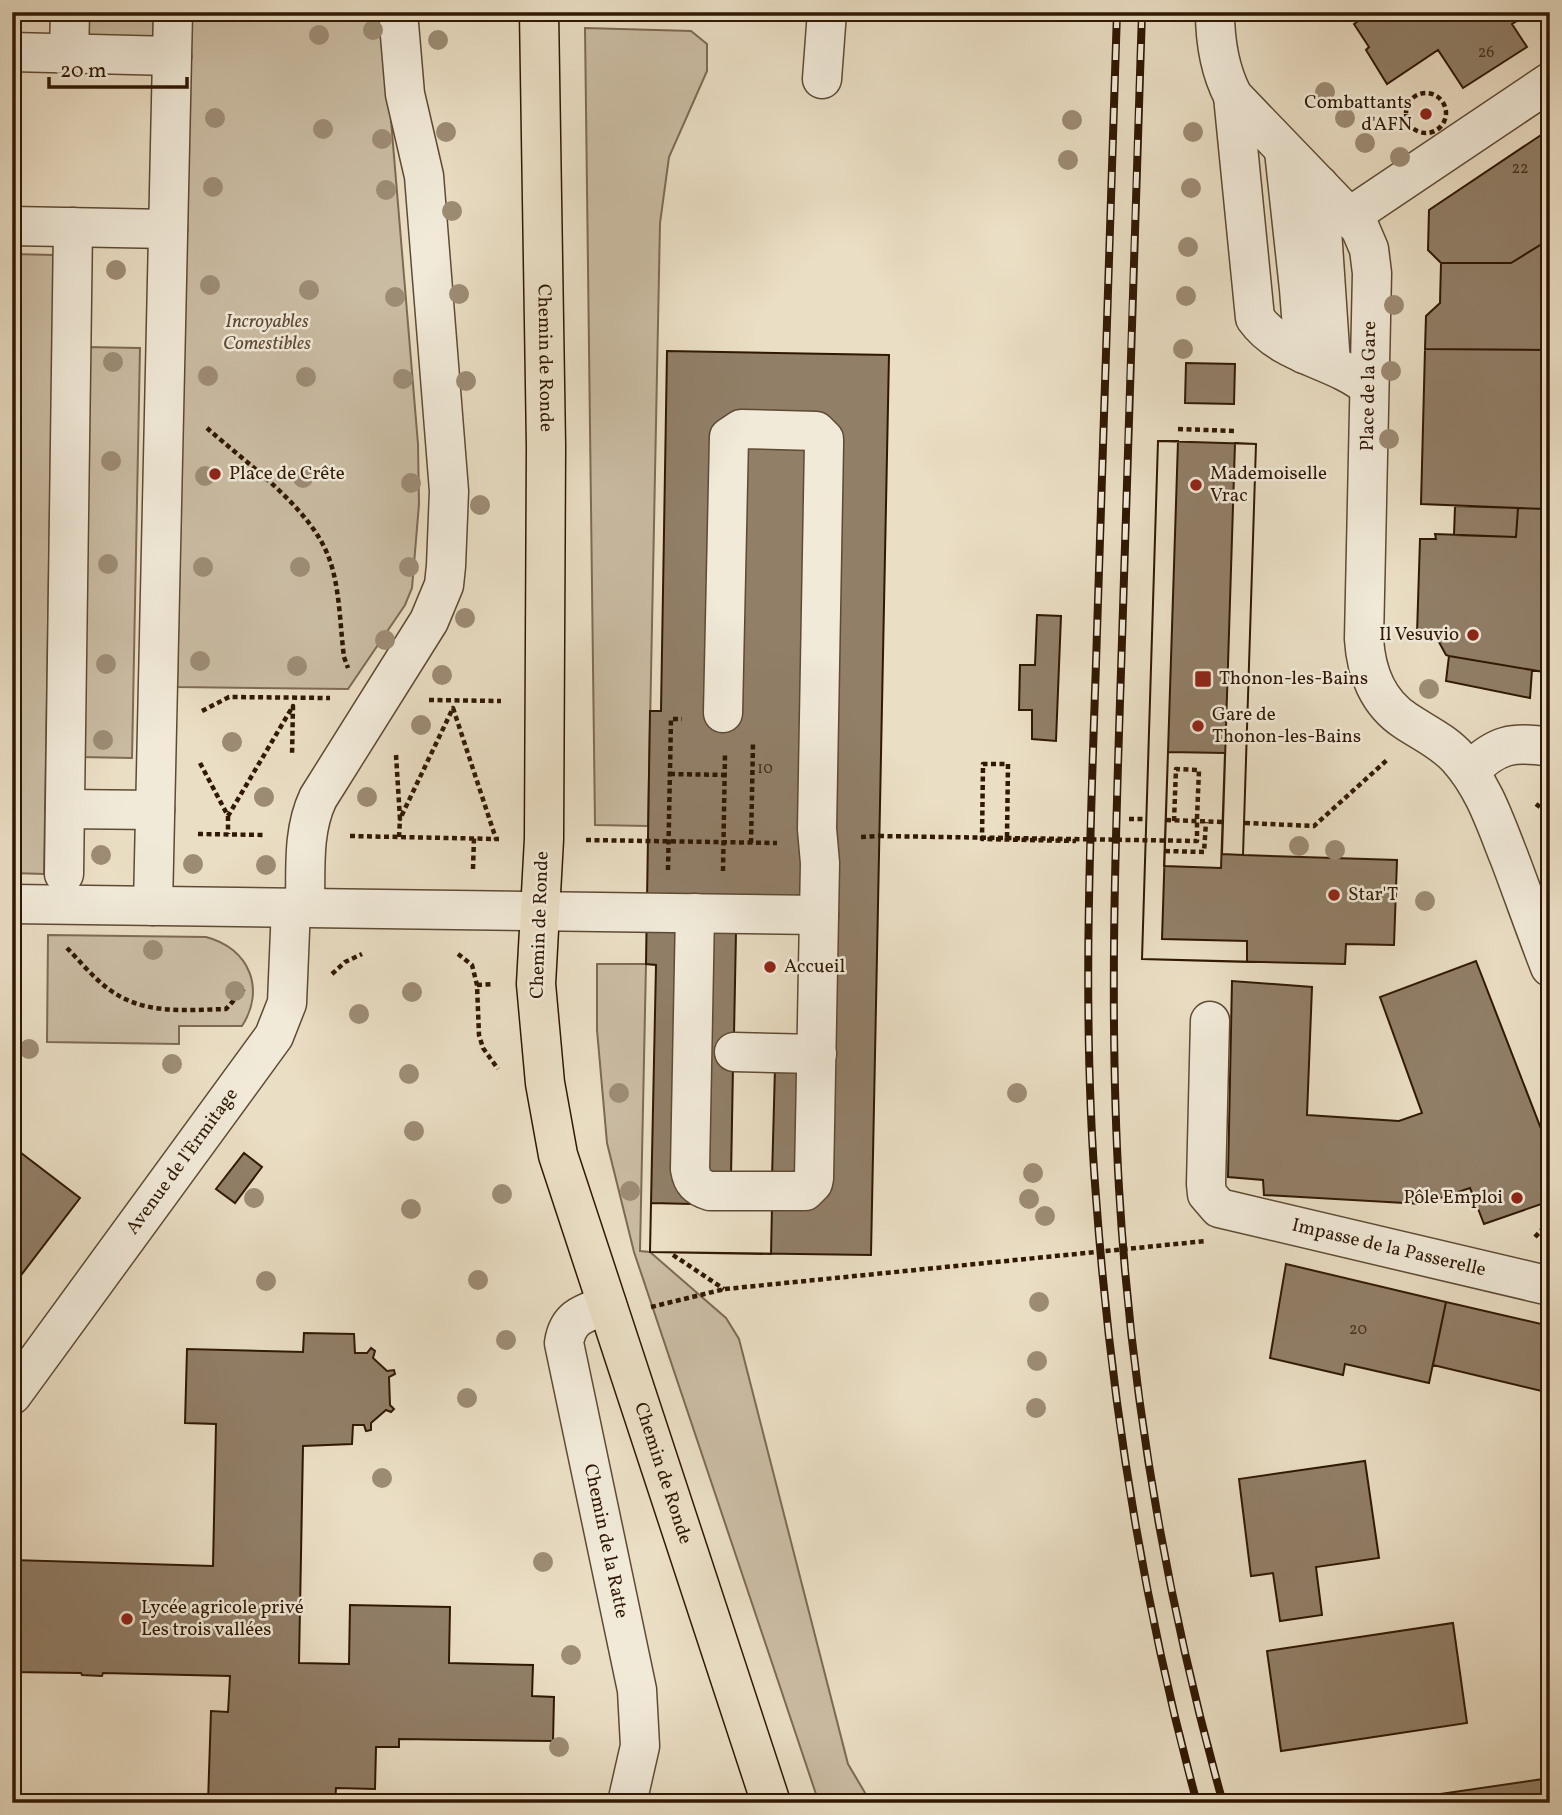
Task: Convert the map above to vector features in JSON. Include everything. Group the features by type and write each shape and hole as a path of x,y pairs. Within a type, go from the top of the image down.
{"main road":[{"name":"Chemin de Ronde","path":"539,12 546,446 544,839 536,984 550,1119 558,1155 771,1803"}],"street":[{"path":"69,53 70,12"},
{"path":"153,906 173,12"},
{"path":"298,907 310,816 376,695 438,603 446,566 449,516 424,176 405,94 398,12"},
{"path":"822,79 827,12"},
{"name":"Place de la Gare","path":"1215,12 1215,38 1223,76 1233,96 1349,216 1365,237 1371,260 1365,658 1379,692 1390,707 1404,720 1439,741 1470,771 1491,809 1550,968"},
{"path":"12,52 172,56"},
{"path":"1349,216 1550,82"},
{"path":"1233,96 1255,318 1274,340 1353,374 1369,387"},
{"path":"1284,151 1299,289 1317,359"},
{"path":"1317,359 1319,185"},
{"path":"12,226 168,229"},
{"path":"64,889 73,227"},
{"path":"695,914 690,1170 696,1185 710,1191 800,1192 810,1188 814,1178 817,1054 820,863 817,829 824,439 816,431 741,429 729,437 724,730"},
{"path":"1470,771 1481,760 1504,746 1532,744 1550,747"},
{"path":"65,809 155,810"},
{"path":"12,904 64,889 153,906 819,915"},
{"name":"Avenue de l'Ermitage","path":"12,1395 270,1042 287,1003 298,907"},
{"path":"1210,1021 1206,1184 1217,1227"},
{"path":"734,1052 817,1054"},
{"name":"Impasse de la Passerelle","path":"1217,1227 1550,1286"},
{"name":"Chemin de la Ratte","path":"607,1305 574,1320 569,1325 564,1343 637,1690 640,1746 627,1803"}],"path":[{"path":"164,390 298,509 323,543 331,562 344,657 348,668 376,695 400,819 399,837"},
{"path":"1178,429 1235,431"},
{"path":"192,716 229,697 361,699 366,691 399,699 544,702"},
{"path":"292,758 293,698"},
{"path":"453,700 453,708 496,839"},
{"path":"228,816 293,706"},
{"path":"400,819 453,708"},
{"path":"667,874 671,719 684,719"},
{"path":"723,876 724,730"},
{"path":"1245,823 1314,826 1393,754"},
{"path":"197,757 228,816 228,834"},
{"path":"1007,837 1008,764 984,764 982,839 1076,841"},
{"path":"878,836 1197,841 1199,770 1175,769 1174,821"},
{"path":"670,774 725,775"},
{"path":"1129,819 1147,819"},
{"path":"1166,820 1223,822"},
{"path":"1165,851 1204,852 1206,822"},
{"path":"209,834 262,835"},
{"path":"353,836 758,843"},
{"path":"64,889 64,945 109,989 132,1002 163,1010 226,1009 245,988 287,1003"},
{"path":"455,951 472,965 477,985"},
{"path":"330,976 345,962 366,952"},
{"path":"651,1307 725,1289 1217,1227"},
{"path":"673,1255 725,1289"}],"green space":[{"path":"87,12 154,12 153,39 87,37"},
{"name":"Incroyables Comestibles","path":"191,12 382,12 418,444 419,504 412,588 405,605 348,689 177,687"},
{"path":"585,28 691,31 707,44 707,71 669,157 660,223 648,826 595,825"},
{"path":"12,254 54,255 44,874 12,873"},
{"path":"85,347 140,348 132,758 79,757"},
{"path":"48,935 206,937 221,942 243,960 249,972 253,998 249,1012 242,1026 179,1026 179,1044 47,1042"},
{"path":"597,964 646,964 640,1251 650,1252 726,1318 739,1339 848,1764 871,1803 819,1803 634,1252 607,1143 597,1030"}],"building":[{"path":"1372,12 1521,12 1524,17 1512,24 1527,47 1463,88 1438,50 1387,84 1354,24"},
{"path":"1550,129 1550,239 1511,263 1441,263 1428,250 1429,210"},
{"path":"1550,239 1550,350 1425,349 1426,316 1440,303 1441,263 1511,263"},
{"path":"1425,349 1550,350 1550,506 1545,509 1421,504"},
{"path":"667,351 889,355 871,1255 650,1252 656,965 646,964 650,711 661,711"},
{"path":"1186,363 1235,364 1234,404 1185,403"},
{"name":"Gare de Thonon-les-Bains","path":"1158,441 1256,444 1243,855 1397,860 1394,945 1346,944 1345,964 1142,959","holes":["1168,752 1225,753 1221,868 1164,866"]},
{"path":"1158,441 1178,441 1162,939 1247,941 1247,962 1142,959"},
{"path":"1235,443 1256,444 1243,855 1222,854"},
{"path":"1455,506 1518,508 1516,537 1454,535"},
{"path":"1518,508 1545,509 1542,569 1550,581 1550,673 1449,656 1434,633 1417,634 1420,539 1436,539 1435,534 1516,537"},
{"path":"1545,509 1550,510 1550,581 1542,569"},
{"path":"1037,615 1061,616 1056,741 1032,739 1032,710 1019,710 1020,665 1035,665"},
{"path":"1449,656 1532,670 1530,698 1446,681"},
{"name":"Accueil","path":"736,931 805,933 803,1036 734,1035"},
{"path":"1476,961 1550,1152 1550,1201 1484,1224 1470,1188 1422,1204 1264,1195 1263,1180 1228,1177 1232,981 1312,987 1307,1115 1399,1121 1422,1113 1380,997"},
{"path":"733,1066 775,1067 772,1178 731,1177"},
{"path":"12,1146 80,1198 12,1287"},
{"path":"244,1153 262,1167 235,1203 216,1189"},
{"path":"651,1203 772,1206 771,1254 650,1252"},
{"path":"1286,1264 1446,1302 1429,1383 1345,1364 1343,1375 1270,1358"},
{"path":"1446,1302 1550,1326 1550,1393 1433,1365"},
{"path":"304,1333 354,1334 355,1353 367,1353 371,1348 375,1351 373,1358 387,1371 394,1370 395,1374 389,1377 390,1405 394,1409 391,1412 386,1410 371,1423 371,1430 366,1431 364,1425 353,1425 352,1444 303,1446 299,1663 349,1664 350,1605 450,1607 449,1663 533,1665 532,1696 554,1697 553,1741 399,1739 399,1747 376,1747 375,1789 336,1788 335,1803 208,1803 211,1711 228,1712 230,1676 103,1673 102,1676 12,1672 13,1560 213,1566 216,1424 185,1423 187,1349 303,1352"},
{"path":"1365,1461 1379,1558 1316,1567 1322,1615 1280,1621 1273,1573 1251,1576 1239,1479"},
{"path":"1453,1623 1467,1723 1281,1751 1267,1651"},
{"path":"1550,1778 1550,1803 1420,1803 1419,1797"}],"railway":[{"path":"1117,12 1090,864 1089,1064 1102,1274 1120,1427 1145,1578 1197,1803"},
{"path":"1142,12 1115,898 1114,1043 1119,1188 1132,1343 1154,1498 1185,1652 1223,1803"}],"place":[{"name":"Combattants d'AFN","path":"1426,114"},
{"name":"Place de Crête","path":"215,474"},
{"name":"Mademoiselle Vrac","path":"1196,485"},
{"name":"Il Vesuvio","path":"1473,635"},
{"name":"Thonon-les-Bains","path":"1203,679"},
{"name":"Gare de Thonon-les-Bains","path":"1198,726"},
{"name":"Star'T","path":"1334,895"},
{"name":"Accueil","path":"770,967"},
{"name":"Pôle Emploi","path":"1517,1198"},
{"name":"Lycée agricole privé Les trois vallées","path":"127,1619"}]}
